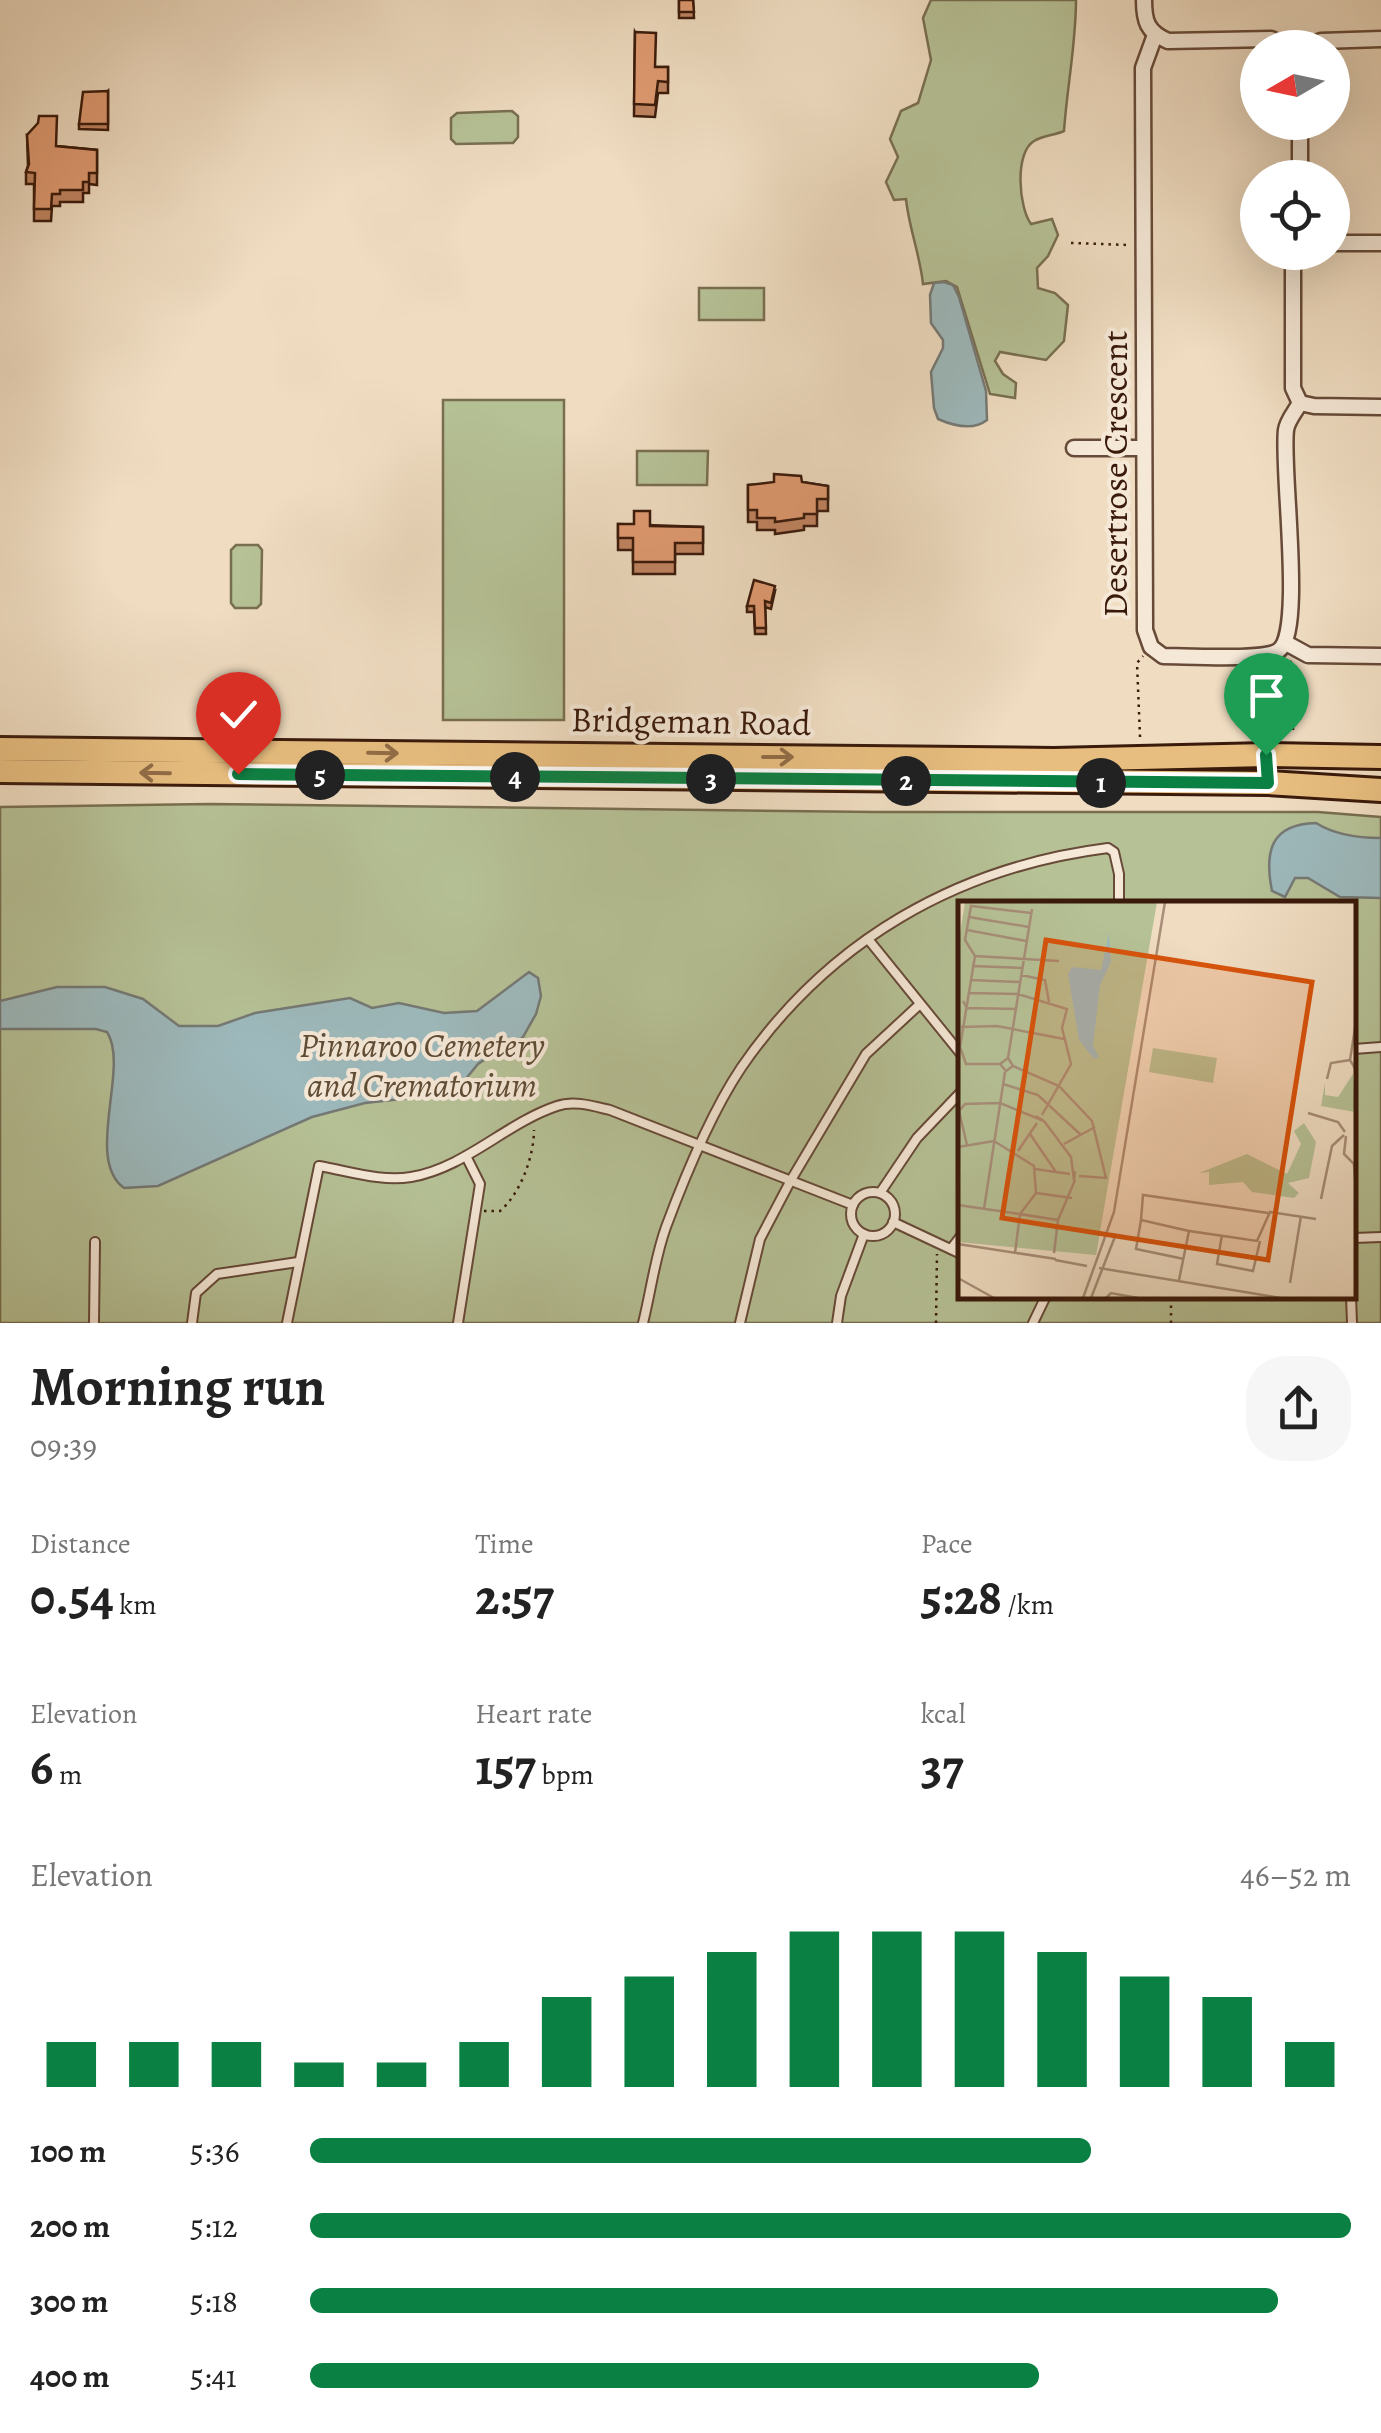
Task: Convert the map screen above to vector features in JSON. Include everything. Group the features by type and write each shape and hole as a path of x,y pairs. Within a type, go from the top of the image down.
{"main road":[{"name":"Bridgeman Road","path":"0,749 1054,760 1266,755 1381,757"},
{"path":"1266,755 1268,783"},
{"name":"Bridgeman Road","path":"0,771 1268,783 1381,790"}],"street":[{"path":"1144,0 1144,17 1155,35 1168,41 1240,40"},
{"name":"Desertrose Crescent","path":"1155,35 1144,68 1145,630 1151,647 1163,656 1266,656 1283,646"},
{"path":"1350,40 1381,40"},
{"path":"1350,243 1381,244"},
{"path":"1293,270 1294,388 1300,403"},
{"path":"1300,403 1381,407"},
{"path":"1300,403 1286,427 1290,631 1283,646 1308,655 1381,656"},
{"path":"1074,448 1144,448"}],"lane":[{"path":"643,1323 665,1229 701,1145 740,1070 792,1006 841,957 936,896 979,878 1070,853 1108,848 1114,852 1119,901"},
{"path":"868,939 958,1050"},
{"path":"740,1323 760,1239 791,1180 866,1054 920,1004"},
{"path":"880,1193 893,1206 893,1222 878,1235 864,1234 854,1224 853,1205 862,1195 880,1193 917,1138 958,1095"},
{"path":"286,1323 320,1166 389,1179 414,1177 466,1156 559,1105 585,1104 853,1205"},
{"path":"458,1323 480,1184 466,1156"},
{"path":"893,1222 958,1252"},
{"path":"837,1323 841,1296 864,1234"},
{"path":"1356,1238 1381,1237"},
{"path":"951,1249 958,1240"},
{"path":"94,1323 95,1242"},
{"path":"192,1323 196,1293 217,1274 298,1262"},
{"path":"1033,1323 1045,1298"}],"path":[{"path":"1071,243 1145,245"},
{"path":"1283,646 1293,664 1293,733"},
{"path":"1140,738 1137,664 1151,647"},
{"path":"475,1211 500,1211 523,1183 535,1135 532,1119"},
{"path":"936,1323 938,1243"}],"green space":[{"path":"931,0 1076,0 1064,131 1034,141 1021,168 1024,206 1031,224 1052,219 1058,235 1037,268 1038,288 1055,293 1068,305 1064,341 1046,360 1000,352 995,361 1003,374 1016,383 1015,398 990,394 957,287 946,281 923,284 906,199 894,200 886,182 898,157 890,139 901,111 918,103 931,60 923,18"},
{"path":"512,111 518,116 518,137 513,143 456,144 451,139 451,118 457,113"},
{"path":"699,288 764,288 764,320 699,320"},
{"path":"443,400 564,400 564,720 443,720"},
{"path":"637,451 708,451 707,485 637,485"},
{"path":"236,545 258,545 262,550 261,604 257,608 235,608 231,603 231,550"},
{"name":"Pinnaroo Cemetery and Crematorium","path":"209,804 875,812 1318,812 1381,817 1381,1323 0,1323 0,807"}],"water":[{"path":"934,283 953,285 959,297 986,391 987,420 976,425 938,419 934,408 931,372 943,340 931,323 930,295"},
{"path":"1316,823 1347,835 1381,838 1381,898 1340,897 1308,878 1295,878 1285,897 1272,891 1269,864 1274,842 1289,828"},
{"path":"529,972 538,978 541,996 523,1037 510,1049 496,1052 478,1064 460,1086 438,1095 365,1103 312,1117 158,1186 124,1188 113,1174 107,1135 114,1067 107,1032 0,1029 0,1001 57,987 105,987 143,999 179,1026 218,1026 255,1013 350,998 372,1008 399,1003 444,1013 477,1011"}],"building":[{"path":"679,0 693,0 694,12 679,12"},
{"path":"635,32 656,33 655,67 668,67 668,82 658,81 655,105 634,104"},
{"path":"108,91 108,124 79,124 83,92"},
{"path":"39,116 57,116 56,146 97,150 97,173 89,173 83,190 52,194 51,209 34,209 35,173 26,172 27,135"},
{"path":"774,474 801,476 802,482 828,486 828,499 817,499 817,514 804,514 804,518 775,522 775,518 757,518 757,510 748,510 748,485 774,482"},
{"path":"634,511 650,511 650,526 703,527 703,543 675,543 675,562 633,562 633,538 618,538 618,524 634,524"},
{"path":"754,580 775,586 771,603 765,601 766,628 755,628 754,606 747,606"}],"route":[{"path":"238,774 1268,783 1266,755"}]}
